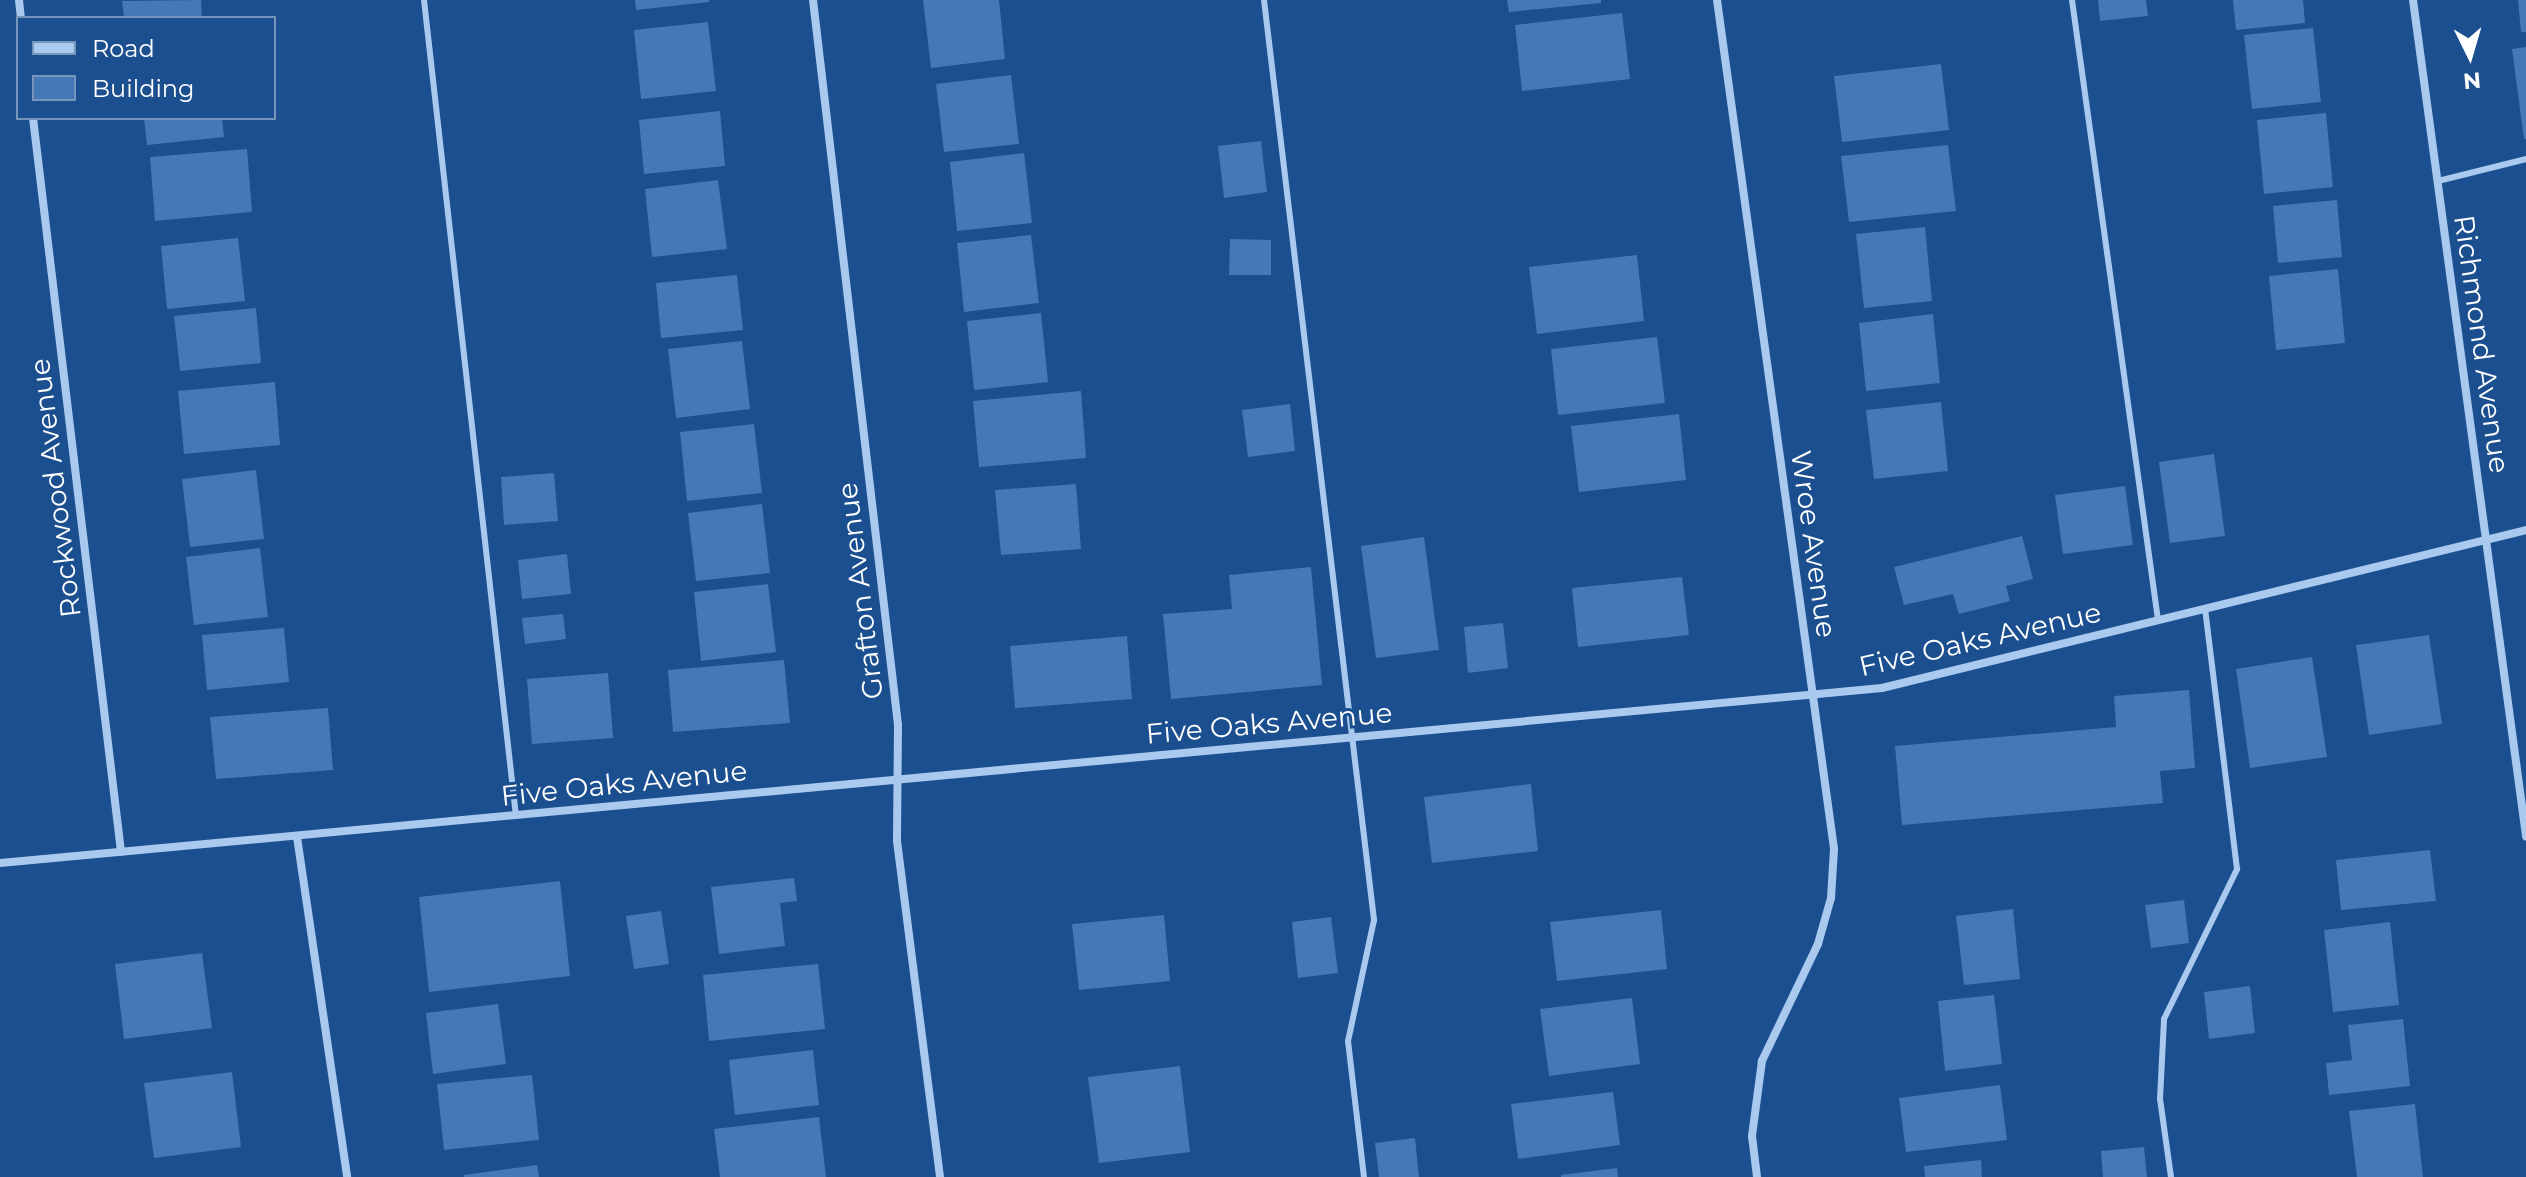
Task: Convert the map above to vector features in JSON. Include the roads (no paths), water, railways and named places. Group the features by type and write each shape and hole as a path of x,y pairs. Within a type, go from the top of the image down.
{"street":[{"name":"Grafton Avenue","path":"813,0 898,725 897,841 940,1177"},
{"name":"Wroe Avenue","path":"1717,0 1834,849 1831,898 1818,944 1762,1061 1752,1136 1757,1177"},
{"name":"Richmond Avenue","path":"2413,0 2489,539 2526,836"},
{"name":"Rockwood Avenue","path":"33,120 121,852"},
{"name":"Five Oaks Avenue","path":"0,863 1882,688 2526,530"},
{"path":"297,837 347,1177"}],"lane":[{"path":"424,0 516,816"},
{"path":"1264,0 1374,920 1348,1041 1364,1177"},
{"path":"2072,0 2158,620"},
{"path":"2438,181 2526,159"},
{"path":"2171,1177 2160,1099 2164,1019 2237,869 2205,609"}]}
